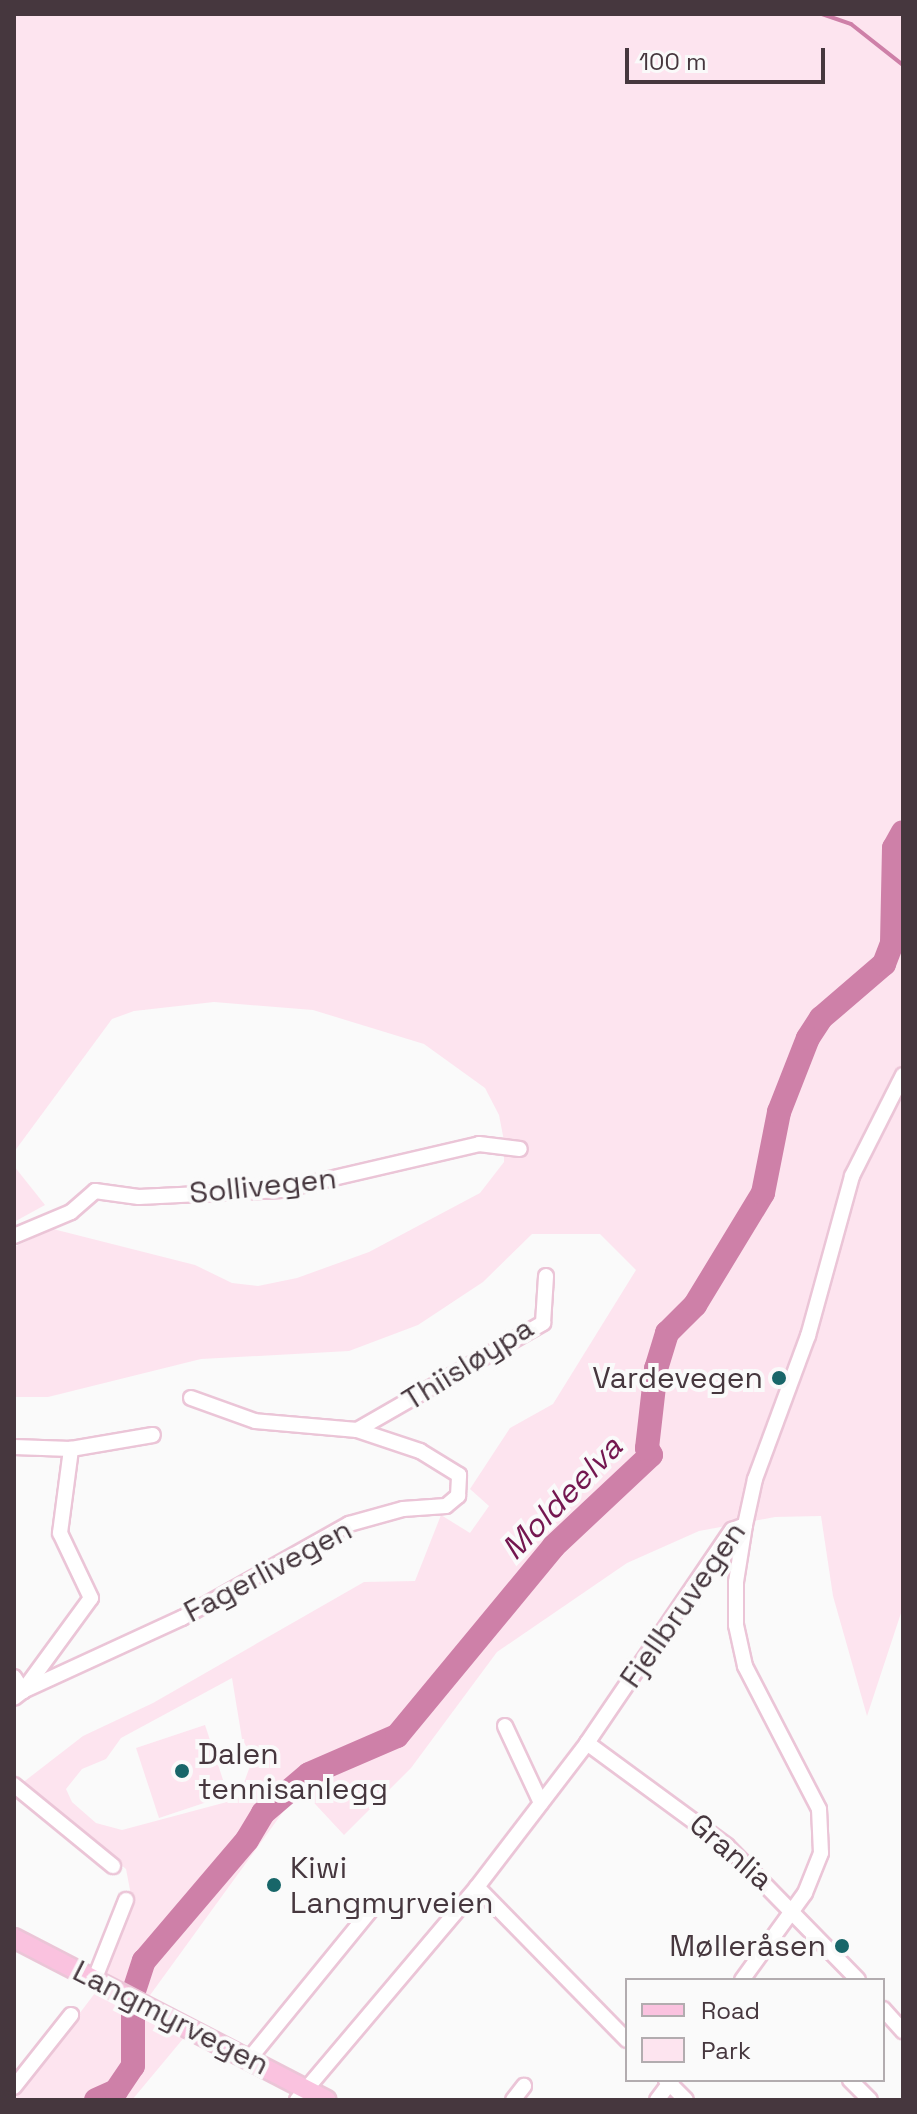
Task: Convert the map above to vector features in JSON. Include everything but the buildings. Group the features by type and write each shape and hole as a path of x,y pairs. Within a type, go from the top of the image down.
{"main road":[{"name":"Langmyrvegen","path":"14,1938 250,2058 302,2095 327,2100"}],"street":[{"name":"Fjellbruvegen","path":"302,2095 477,1887 587,1743 732,1530 745,1525 755,1479 808,1336 852,1176 903,1075"},
{"name":"Sollivegen","path":"14,1236 71,1212 95,1191 139,1197 282,1190 479,1144 520,1149"},
{"name":"Thiisløypa","path":"357,1430 543,1323 546,1276"},
{"name":"Fagerlivegen","path":"18,1695 182,1618 349,1524 403,1509 455,1503 459,1475 420,1451 357,1430 255,1421 191,1398"},
{"path":"14,1447 71,1449 153,1435"},
{"path":"18,1695 40,1662 90,1604 89,1584 60,1533 71,1449"},
{"path":"745,1525 736,1596 745,1666 819,1809 821,1853 794,1909 745,1978"},
{"path":"14,1677 18,1695"},
{"path":"505,1726 541,1803"},
{"name":"Granlia","path":"587,1743 708,1829 794,1909 856,1978"},
{"path":"14,1785 113,1866"},
{"path":"477,1887 625,2038"},
{"path":"100,1980 126,1900"},
{"path":"250,2058 375,1905"},
{"path":"885,2011 903,2031"},
{"path":"14,2087 71,2015"},
{"path":"657,2100 668,2082"},
{"path":"670,2082 686,2100"},
{"path":"852,2082 870,2100"},
{"path":"513,2100 524,2086"}],"green space":[{"path":"14,14 903,14 903,1607 867,1716 833,1596 821,1516 775,1517 699,1531 627,1563 497,1652 411,1768 344,1835 303,1791 296,1794 140,2009 187,2034 132,2100 14,2100 95,1993 130,1890 126,1869 21,1784 83,1736 153,1703 364,1582 415,1581 441,1515 470,1533 489,1506 470,1489 510,1428 553,1404 636,1270 600,1234 532,1234 483,1282 418,1325 349,1351 201,1359 48,1397 14,1397 14,1247 53,1229 195,1265 232,1283 258,1286 297,1278 369,1252 480,1193 504,1162 504,1141 499,1115 485,1088 424,1044 313,1010 214,1002 134,1011 112,1019 14,1152","holes":["232,1678 242,1739 253,1758 238,1799 122,1830 96,1823 72,1802 66,1789 82,1769 106,1759 121,1738"]},
{"path":"14,1166 45,1205 14,1222"},
{"name":"Dalen tennisanlegg","path":"205,1725 228,1795 159,1818 136,1748"}],"waterway":[{"path":"822,14 851,24 903,65"},
{"name":"Moldeelva","path":"96,2100 116,2091 133,2066 133,1994 144,1961 247,1840 263,1813 309,1774 397,1736 554,1546 651,1455 647,1448 656,1369 667,1333 695,1305 763,1193 779,1112 808,1038 821,1018 884,964 892,943 894,848 903,832"}],"place":[{"name":"Vardevegen","path":"779,1378"},
{"name":"Dalen tennisanlegg","path":"182,1771"},
{"name":"Kiwi Langmyrveien","path":"274,1885"},
{"name":"Mølleråsen","path":"842,1946"}]}
